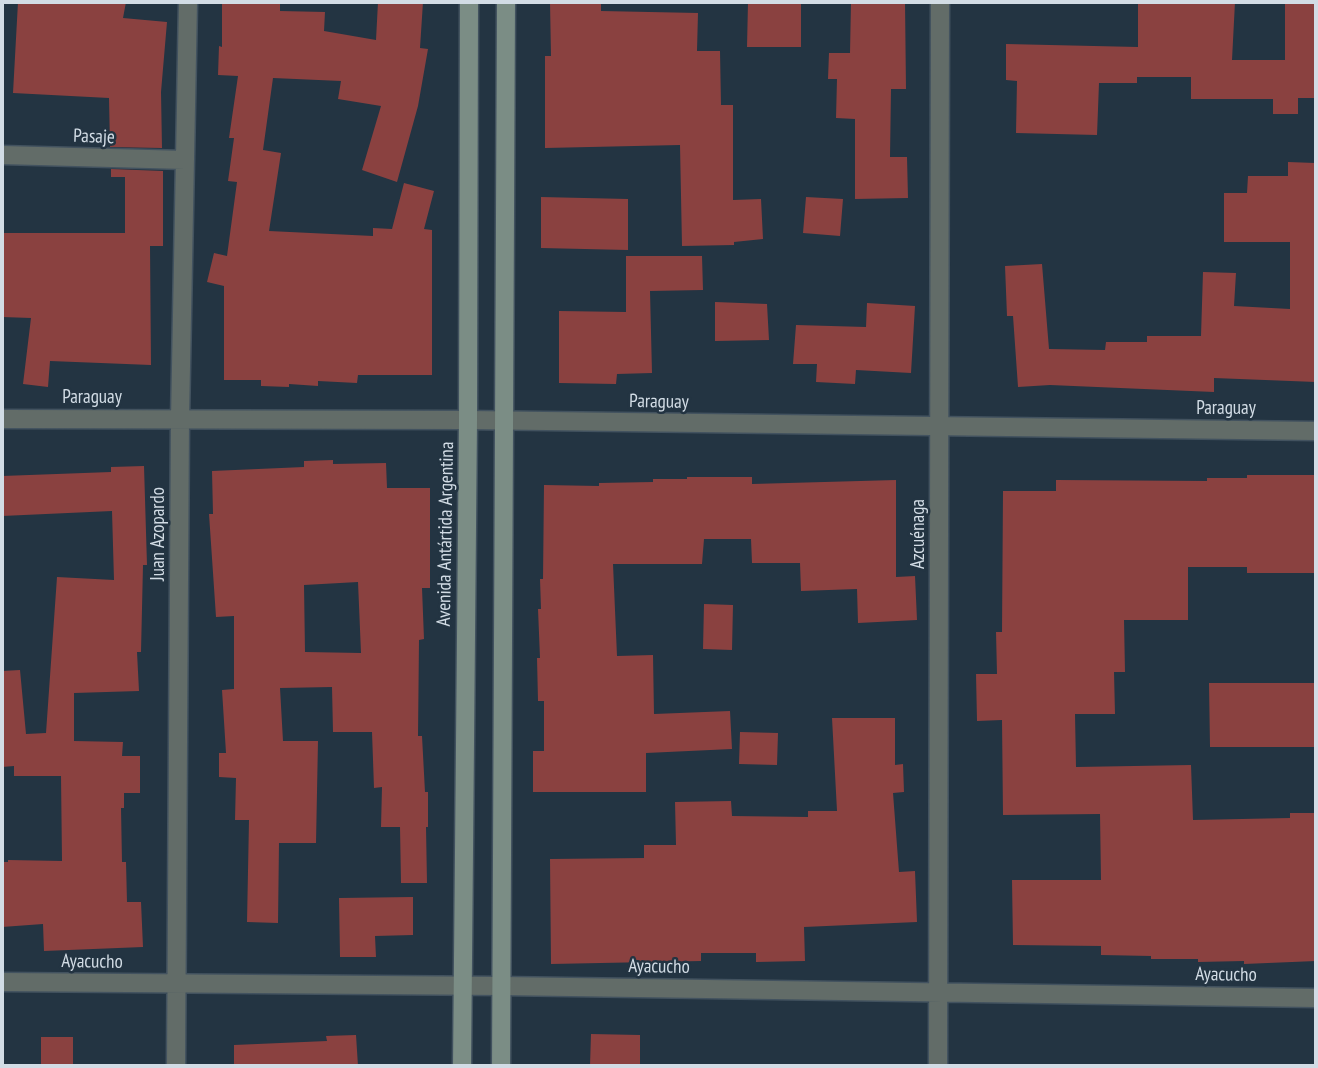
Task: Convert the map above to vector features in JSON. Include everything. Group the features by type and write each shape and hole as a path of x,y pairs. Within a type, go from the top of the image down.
{"main road":[{"name":"Avenida Antártida Argentina","path":"462,1066 469,2"},
{"path":"501,1066 506,2"}],"street":[{"name":"Juan Azopardo","path":"176,1066 180,419 188,2"},
{"name":"Azcuénaga","path":"938,1066 940,2"},
{"name":"Pasaje","path":"2,155 185,160"},
{"name":"Paraguay","path":"2,419 503,420 1316,431"},
{"name":"Ayacucho","path":"2,982 1316,998"}],"building":[{"path":"18,2 126,2 123,18 167,22 161,92 162,148 110,147 109,98 13,93"},
{"path":"222,2 280,2 280,11 325,12 324,31 376,40 378,2 423,2 420,48 428,49 418,106 397,182 362,170 381,106 338,99 341,81 273,78 263,150 281,153 269,231 373,236 373,228 392,229 404,183 434,191 424,229 432,230 432,375 358,375 357,383 318,381 318,386 289,384 289,387 261,386 261,380 224,380 224,286 207,282 214,253 227,256 237,182 228,181 234,138 229,138 238,76 218,75 219,46 222,47"},
{"path":"550,2 601,2 601,11 698,13 697,51 720,51 721,105 733,105 733,200 761,199 763,239 734,242 734,245 682,246 680,145 545,148 545,56 551,56"},
{"path":"748,2 801,2 801,47 747,47"},
{"path":"851,2 905,2 906,89 891,89 890,157 907,157 908,198 855,199 855,119 836,118 837,79 828,79 829,53 850,53"},
{"path":"1138,2 1235,2 1232,60 1285,60 1285,2 1316,2 1316,98 1298,98 1298,114 1273,114 1273,99 1191,99 1191,77 1137,77 1137,83 1099,83 1097,135 1016,133 1017,81 1006,80 1006,44 1138,47"},
{"path":"1288,162 1315,163 1316,382 1214,378 1214,392 1050,385 1018,387 1013,316 1007,316 1005,266 1042,264 1049,349 1105,350 1106,342 1147,342 1147,336 1201,336 1203,272 1236,273 1234,306 1290,309 1290,242 1224,242 1224,193 1247,193 1248,176 1288,176"},
{"path":"111,169 163,171 163,246 150,246 151,365 50,361 48,387 23,384 31,318 2,317 2,233 125,233 125,177 111,177"},
{"path":"541,197 628,199 628,250 541,248"},
{"path":"806,197 843,199 840,236 803,233"},
{"path":"626,256 702,256 703,290 650,291 652,373 617,374 616,384 559,383 559,311 626,312"},
{"path":"715,302 767,304 769,340 715,341"},
{"path":"867,303 915,306 911,373 856,370 855,384 816,382 817,364 793,364 796,325 866,327"},
{"path":"333,460 333,464 386,463 387,488 430,488 430,588 422,588 424,639 419,640 418,736 422,736 425,792 428,792 427,883 401,883 400,827 381,827 382,787 374,788 372,732 333,732 332,687 280,688 283,741 318,741 316,843 279,843 278,923 247,922 249,820 235,820 236,778 219,777 219,753 226,753 222,690 234,689 234,616 216,617 209,514 213,514 212,471 304,467 304,461","holes":["358,582 361,653 305,652 304,585"]},
{"path":"144,466 147,565 143,565 141,652 137,652 139,691 74,693 74,741 123,742 122,756 140,756 140,793 124,793 124,808 121,808 122,862 126,862 127,902 141,902 143,947 44,951 43,924 2,927 2,862 62,861 61,776 14,776 14,766 2,767 2,671 20,670 26,734 46,733 57,577 114,580 112,511 2,516 2,476 111,472 111,467"},
{"path":"1247,475 1316,475 1316,573 1247,573 1247,567 1188,567 1188,620 1124,620 1125,672 1114,672 1115,714 1075,714 1076,767 1191,765 1193,820 1290,818 1290,813 1316,813 1316,961 1244,964 1244,961 1198,962 1198,959 1101,955 1101,946 1013,945 1012,880 1101,880 1100,814 1003,815 1002,720 977,721 976,674 997,674 996,632 1002,632 1003,491 1056,491 1056,480 1207,481 1207,478 1247,478"},
{"path":"752,477 752,484 896,480 896,577 915,576 917,620 858,623 857,589 801,591 800,563 752,563 751,539 704,539 702,564 613,564 617,656 653,655 654,714 730,711 732,749 646,753 646,792 533,792 533,751 544,751 544,701 538,701 537,658 540,658 538,609 541,609 540,579 543,579 544,485 599,486 599,483 653,482 653,479"},
{"path":"704,604 733,605 732,650 703,649"},
{"path":"1209,683 1316,683 1316,747 1210,747"},
{"path":"832,718 895,718 895,765 903,764 904,792 893,793 899,872 915,871 917,922 804,927 805,961 756,962 756,953 701,953 701,961 551,964 550,859 644,858 644,845 676,845 675,802 731,801 732,816 808,817 808,811 837,811"},
{"path":"740,732 778,733 777,765 739,764"},
{"path":"413,897 413,935 375,936 376,957 340,957 339,898"},
{"path":"591,1034 640,1035 640,1066 590,1066"},
{"path":"356,1035 358,1066 234,1066 234,1045 327,1041 326,1036"},
{"path":"41,1037 73,1037 73,1066 41,1066"}]}
